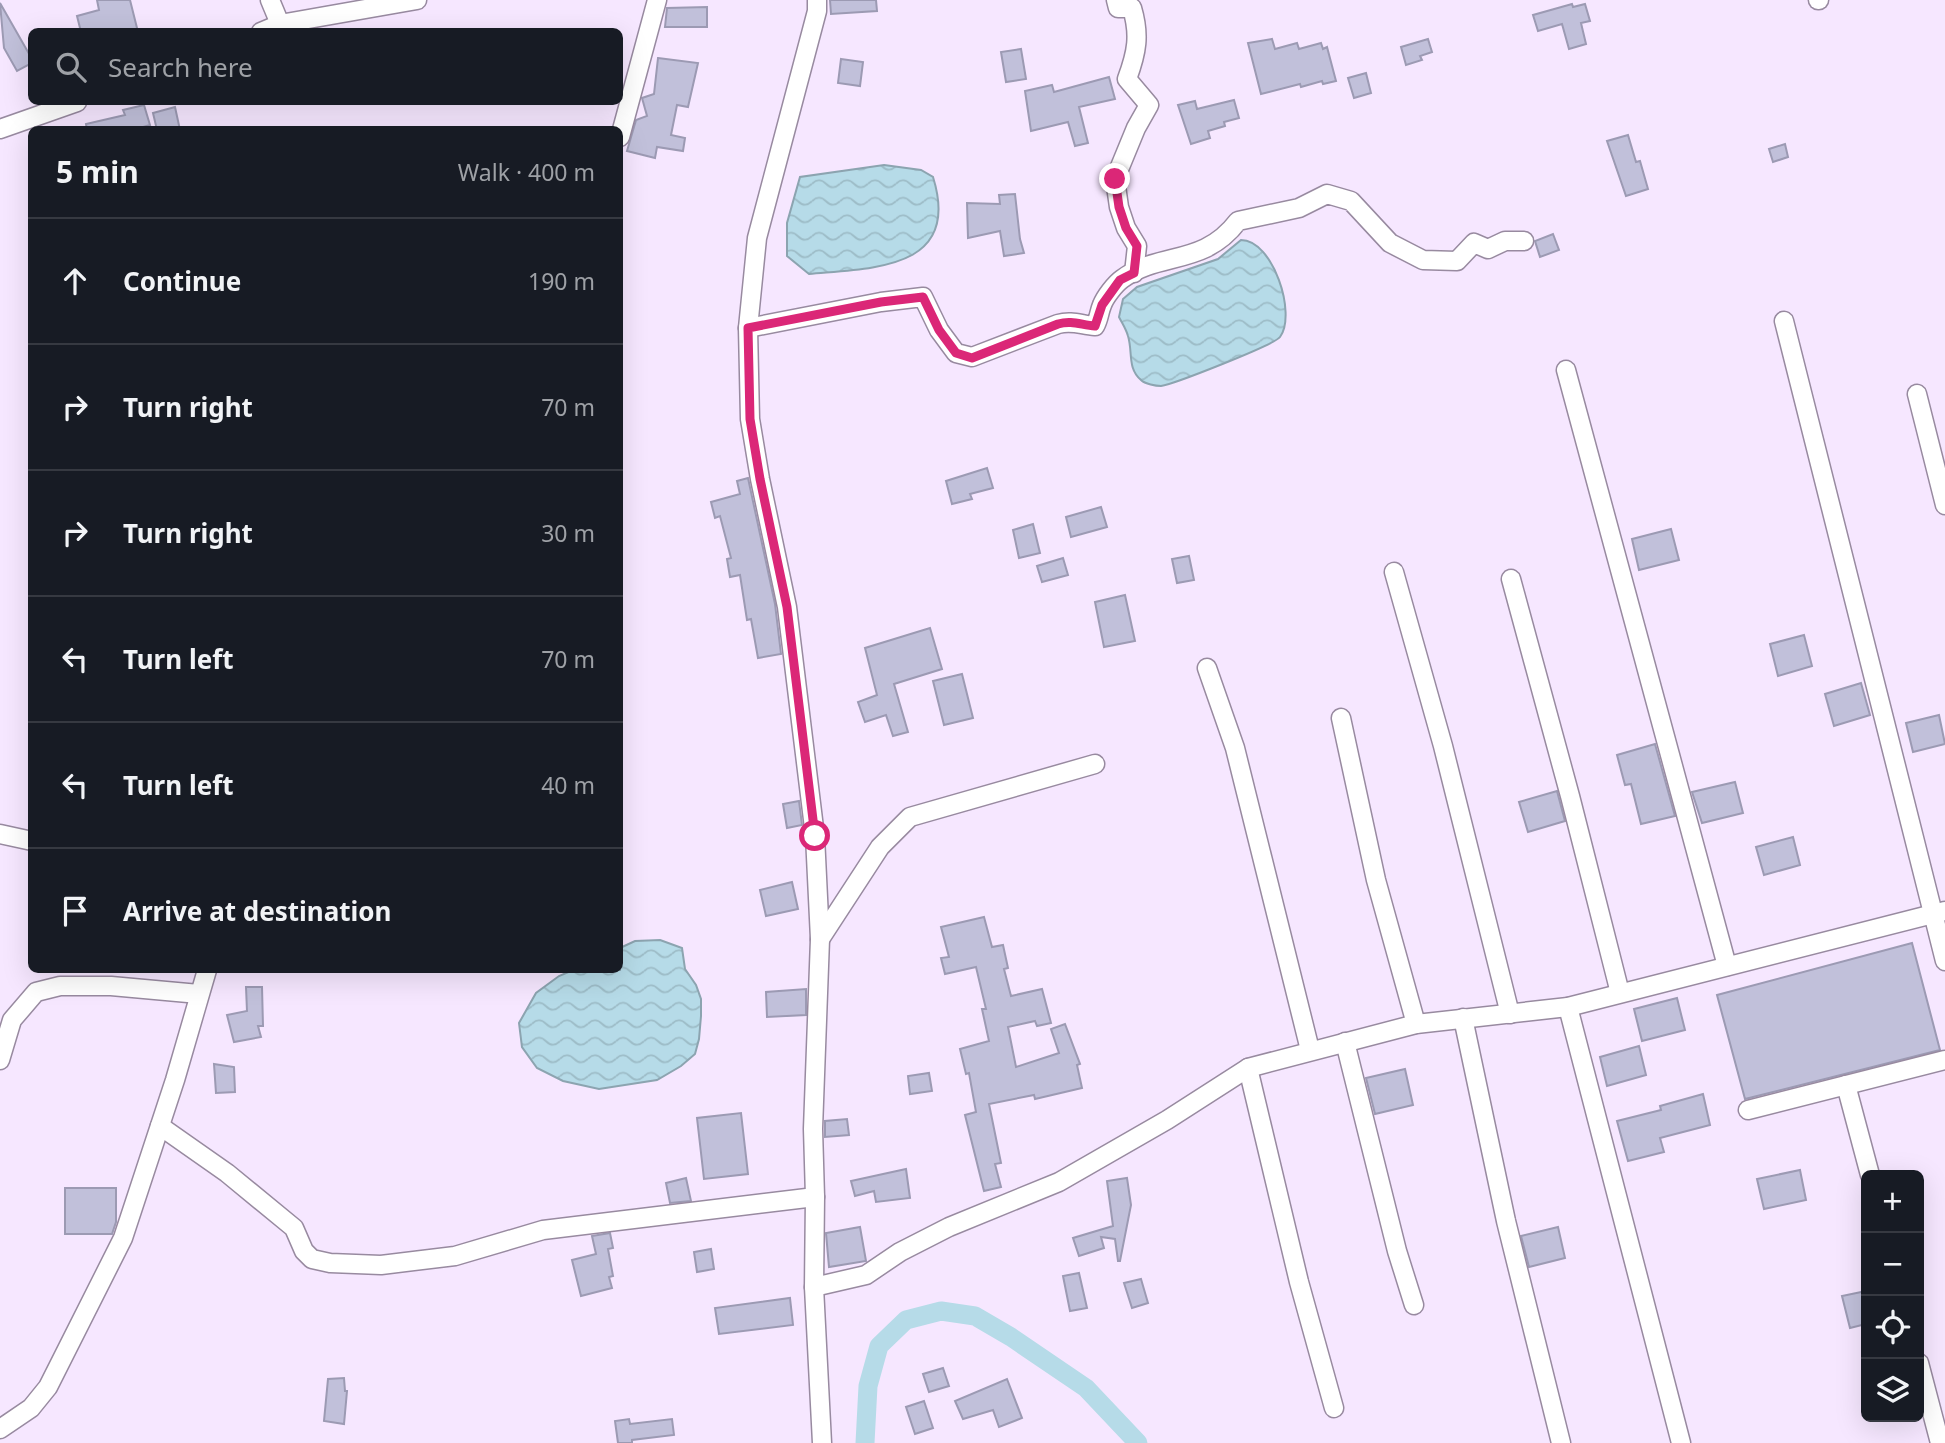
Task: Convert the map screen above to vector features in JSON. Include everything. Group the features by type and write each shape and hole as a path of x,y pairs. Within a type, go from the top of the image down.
{"street":[{"path":"270,0 280,24"},
{"path":"270,28 280,24 417,0"},
{"path":"623,126 657,0"},
{"path":"817,0 817,11 757,238 748,328 750,419 787,607 815,836 821,939 813,1129 816,1197 814,1287 822,1443"},
{"path":"1116,0 1118,8 1132,8 1138,29 1135,58 1127,79 1149,105 1136,128 1115,179 1119,207 1126,228 1137,246 1134,273"},
{"path":"0,130 69,105"},
{"path":"748,328 881,302 923,297 939,330 956,353 972,358 1070,320 1084,326 1095,326 1102,305 1120,280 1200,252 1227,235 1238,221 1300,208 1327,194 1350,201 1390,243 1423,260 1457,261 1474,243 1488,249 1505,241 1524,241"},
{"path":"1784,321 1939,913 1945,961"},
{"path":"1566,370 1727,966"},
{"path":"1917,394 1945,505"},
{"path":"1394,572 1443,746 1510,1014"},
{"path":"1511,579 1620,993"},
{"path":"1208,668 1236,748 1310,1050"},
{"path":"1341,718 1376,880 1416,1024"},
{"path":"821,939 880,847 911,817 1095,764"},
{"path":"0,834 28,840"},
{"path":"814,1287 866,1275 900,1252 948,1227 1059,1182 1167,1120 1248,1068 1416,1024 1568,1007 1939,913"},
{"path":"0,1429 31,1408 48,1387 123,1238 206,973"},
{"path":"0,1060 12,1020 36,992 60,986 111,986 199,994"},
{"path":"1568,1007 1681,1443"},
{"path":"1463,1018 1506,1221 1561,1443"},
{"path":"1345,1042 1397,1251 1414,1305"},
{"path":"1748,1110 1945,1060"},
{"path":"1248,1068 1299,1282 1334,1408"},
{"path":"1846,1085 1869,1170"},
{"path":"160,1126 227,1172 295,1228 304,1251 312,1259 330,1263 381,1265 455,1256 543,1230 816,1197"},
{"path":"1924,1382 1940,1443"}],"water":[{"path":"884,165 921,170 933,177 939,208 935,231 923,247 906,258 884,265 809,274 787,256 787,223 800,177"},
{"path":"1241,240 1253,243 1263,252 1279,280 1286,312 1285,326 1280,337 1170,384 1159,386 1143,381 1132,365 1128,336 1119,317 1123,299 1137,287 1218,259"},
{"path":"660,940 682,948 685,969 696,985 701,999 699,1039 695,1054 657,1080 599,1089 563,1081 537,1068 522,1047 519,1023 536,993 566,973 623,973 623,947 635,941"}],"building":[{"path":"97,0 130,0 137,28 80,28 77,16 99,10"},
{"path":"830,0 876,0 877,11 831,14"},
{"path":"0,3 28,52 28,65 17,71 4,48"},
{"path":"1572,4 1573,7 1585,4 1590,21 1581,23 1586,44 1569,49 1562,24 1538,31 1533,15"},
{"path":"707,7 707,27 665,27 667,8"},
{"path":"1272,39 1275,49 1297,43 1299,49 1321,43 1323,49 1327,47 1336,81 1323,84 1322,81 1301,87 1300,84 1261,94 1248,43"},
{"path":"1428,39 1432,52 1420,56 1422,60 1406,65 1401,47"},
{"path":"1021,49 1026,79 1006,82 1001,52"},
{"path":"658,58 698,63 688,107 677,105 671,135 685,138 683,151 657,147 655,158 627,151 636,120 647,116 642,98 654,94"},
{"path":"841,59 863,62 860,86 838,83"},
{"path":"1366,73 1371,93 1354,98 1348,78"},
{"path":"1109,77 1115,99 1079,107 1088,143 1075,146 1068,122 1031,131 1025,91 1052,85 1054,92"},
{"path":"1234,100 1239,118 1224,122 1225,126 1208,131 1210,138 1191,144 1178,105 1195,101 1197,109"},
{"path":"144,105 150,125 86,126 125,115 123,110"},
{"path":"175,107 179,126 156,126 153,113"},
{"path":"1628,135 1636,162 1640,161 1648,189 1626,196 1607,141"},
{"path":"1785,144 1788,157 1773,162 1769,149"},
{"path":"1015,194 1024,253 1004,256 1000,231 968,238 967,203 1000,204 999,195"},
{"path":"1553,234 1559,250 1540,257 1535,241"},
{"path":"987,468 993,488 970,494 972,499 952,504 946,481"},
{"path":"748,478 775,604 781,654 758,658 751,619 747,620 740,575 730,577 727,559 731,558 720,516 715,518 711,502 740,494 737,481"},
{"path":"1101,507 1107,527 1071,537 1066,517"},
{"path":"1033,524 1040,553 1019,558 1013,530"},
{"path":"1671,529 1679,560 1639,570 1632,539"},
{"path":"1189,556 1194,580 1177,583 1172,559"},
{"path":"1063,558 1068,575 1042,582 1037,566"},
{"path":"1125,595 1135,641 1104,647 1095,602"},
{"path":"930,628 942,669 894,684 908,732 893,736 886,715 865,722 858,702 877,695 865,648"},
{"path":"1804,635 1812,666 1778,676 1770,644"},
{"path":"962,674 973,718 944,725 933,681"},
{"path":"1861,683 1870,715 1834,726 1825,694"},
{"path":"1939,715 1945,744 1913,752 1906,723"},
{"path":"1655,744 1675,816 1641,824 1631,784 1625,785 1617,755"},
{"path":"1735,782 1743,813 1702,823 1692,792"},
{"path":"1557,791 1565,821 1528,832 1519,802"},
{"path":"799,801 802,825 787,828 783,804"},
{"path":"1793,837 1800,865 1764,875 1756,847"},
{"path":"792,882 798,909 766,916 760,890"},
{"path":"984,917 992,947 1003,945 1008,968 1004,969 1011,996 1042,989 1051,1023 1037,1026 1035,1021 1008,1027 1016,1067 1059,1053 1051,1029 1065,1024 1080,1064 1077,1065 1082,1088 1035,1099 1034,1095 989,1104 1001,1163 995,1164 1001,1187 984,1191 965,1115 976,1112 969,1073 966,1074 960,1049 989,1041 982,1009 986,1009 976,967 945,974 941,958 949,957 941,927"},
{"path":"1912,943 1940,1050 1745,1099 1717,995"},
{"path":"246,987 262,987 263,1026 258,1026 261,1037 234,1042 227,1015 247,1011"},
{"path":"806,989 806,1015 767,1017 766,992"},
{"path":"1677,998 1685,1030 1642,1041 1634,1009"},
{"path":"1639,1046 1646,1075 1607,1086 1600,1057"},
{"path":"214,1064 234,1067 235,1092 216,1093"},
{"path":"1405,1069 1413,1105 1375,1114 1366,1078"},
{"path":"929,1073 932,1091 910,1094 908,1076"},
{"path":"1703,1094 1710,1125 1660,1138 1664,1152 1628,1161 1617,1121 1661,1110 1660,1106"},
{"path":"741,1113 748,1174 704,1179 697,1118"},
{"path":"847,1119 849,1135 825,1137 825,1121"},
{"path":"906,1169 910,1198 876,1202 874,1191 855,1196 851,1181"},
{"path":"1800,1170 1806,1200 1764,1209 1757,1179"},
{"path":"686,1178 691,1201 670,1203 666,1183"},
{"path":"1127,1178 1131,1205 1120,1261 1115,1239 1101,1237 1104,1248 1079,1256 1073,1238 1113,1226 1107,1181"},
{"path":"65,1188 116,1188 116,1222 112,1234 65,1234"},
{"path":"860,1227 866,1261 829,1267 826,1233"},
{"path":"1558,1227 1565,1258 1529,1267 1521,1236"},
{"path":"610,1233 613,1248 608,1249 613,1276 609,1277 612,1288 581,1296 572,1260 596,1254 592,1236"},
{"path":"711,1249 714,1269 697,1272 694,1252"},
{"path":"1079,1273 1087,1308 1070,1311 1063,1276"},
{"path":"1141,1279 1148,1303 1132,1308 1124,1283"},
{"path":"1861,1292 1861,1325 1850,1328 1842,1296"},
{"path":"790,1298 793,1325 719,1334 715,1308"},
{"path":"943,1368 949,1386 929,1392 923,1374"},
{"path":"344,1378 347,1391 344,1424 324,1421 328,1379"},
{"path":"1007,1379 1022,1418 999,1427 993,1410 963,1419 955,1401"},
{"path":"924,1401 933,1428 915,1434 906,1407"},
{"path":"629,1419 630,1424 672,1419 674,1435 618,1443 615,1421"}],"waterway":[{"path":"865,1443 868,1386 879,1346 906,1320 941,1311 975,1316 1011,1337 1086,1388 1138,1443"}],"route":[{"path":"815,836 787,607 750,419 748,328 881,302 923,297 939,330 956,353 972,358 1070,320 1084,326 1095,326 1102,305 1120,280 1134,273 1137,246 1126,228 1119,207 1115,179"}]}
